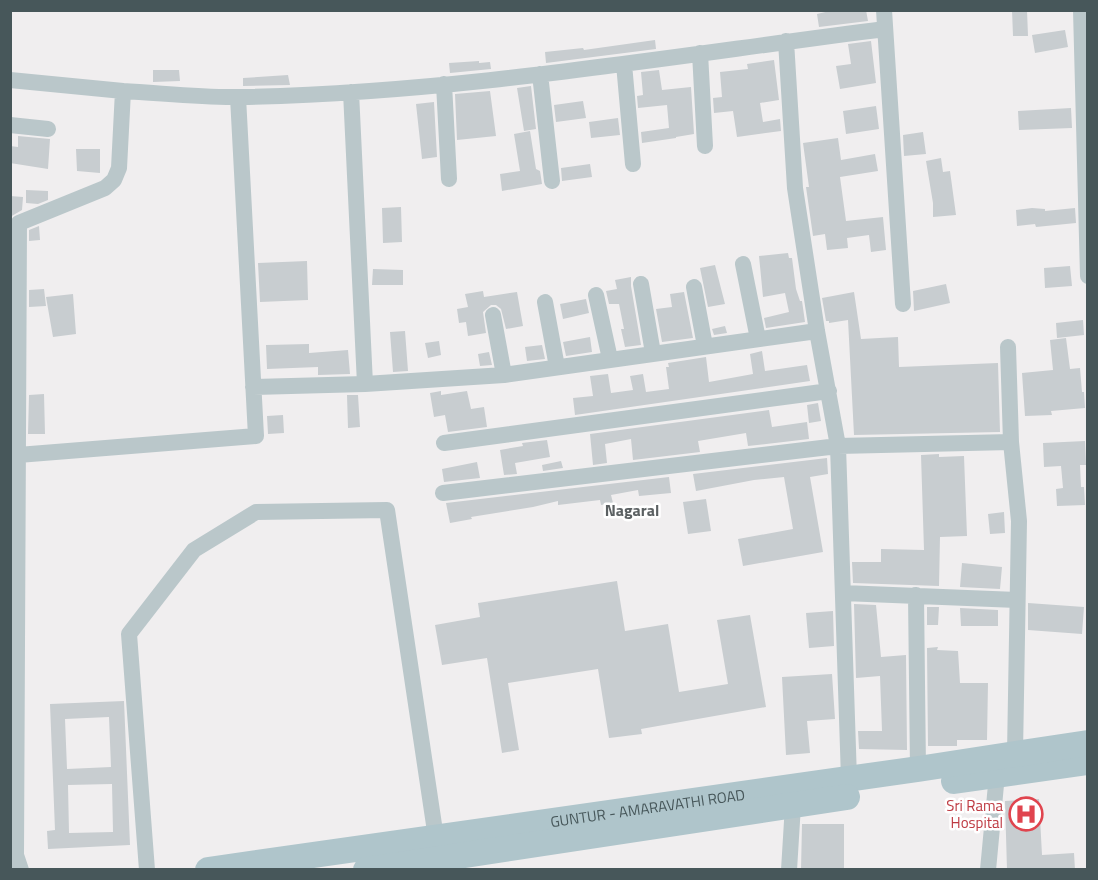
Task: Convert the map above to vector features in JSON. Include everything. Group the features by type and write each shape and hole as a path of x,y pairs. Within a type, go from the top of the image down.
{"main road":[{"name":"GUNTUR - AMARAVATHI ROAD","path":"366,870 439,855 749,802 849,779 1088,743"},
{"name":"GUNTUR - AMARAVATHI ROAD","path":"749,802 793,805 1088,762"},
{"name":"GUNTUR - AMARAVATHI ROAD","path":"208,870 439,855"}],"street":[{"path":"884,10 903,304"},
{"path":"1081,10 1088,276"},
{"path":"10,80 123,91 238,97 351,93 624,64 885,29"},
{"path":"786,42 795,188 817,331 838,446 849,779"},
{"path":"700,53 705,146"},
{"path":"624,64 633,164"},
{"path":"540,74 552,181"},
{"path":"444,84 449,179"},
{"path":"16,859 14,476 18,455 14,426 15,223 105,188 114,180 119,168 123,91"},
{"path":"351,93 365,384"},
{"path":"18,455 256,436 238,97"},
{"path":"10,125 48,129"},
{"path":"743,264 758,339"},
{"path":"641,285 653,353"},
{"path":"694,287 705,346"},
{"path":"596,295 609,359"},
{"path":"544,302 557,367"},
{"path":"493,315 504,375"},
{"path":"254,387 365,384 504,375 817,331"},
{"path":"1008,347 1011,442 1019,521 1015,753"},
{"path":"444,443 829,391"},
{"path":"443,493 838,446 1011,442"},
{"path":"147,870 129,634 194,550 256,512 387,510 439,855"},
{"path":"843,593 1017,600"},
{"path":"916,595 918,769"},
{"path":"988,870 996,774"},
{"path":"789,870 793,805"}],"building":[{"path":"834,10 866,10 868,21 819,27 817,14"},
{"path":"1012,10 1027,10 1028,36 1013,36"},
{"path":"1065,30 1068,47 1035,53 1032,35"},
{"path":"655,40 656,49 546,63 545,52 583,48 584,50"},
{"path":"871,41 876,83 840,89 836,66 851,64 848,44"},
{"path":"774,60 779,100 760,103 763,122 780,119 781,131 737,137 733,111 714,113 713,98 722,97 720,72 748,69 747,64"},
{"path":"479,61 479,63 490,62 491,69 450,73 449,63"},
{"path":"153,70 179,70 180,81 153,82"},
{"path":"659,70 662,90 691,87 694,134 642,143 641,132 669,128 667,105 638,108 637,96 643,95 641,72"},
{"path":"288,75 290,85 243,86 243,78"},
{"path":"531,86 536,129 524,131 517,88"},
{"path":"490,91 496,136 457,140 455,94"},
{"path":"583,101 586,118 556,122 554,105"},
{"path":"434,102 437,157 422,159 416,104"},
{"path":"876,106 879,129 846,134 843,111"},
{"path":"1071,108 1072,128 1019,130 1018,111"},
{"path":"618,118 620,135 591,138 589,122"},
{"path":"530,131 536,169 540,171 542,184 502,191 500,174 520,171 514,134"},
{"path":"923,132 926,154 904,156 903,135"},
{"path":"18,136 50,139 48,169 10,163 10,146 18,147"},
{"path":"838,138 841,160 875,154 878,171 840,177 846,221 883,217 886,250 871,252 869,235 847,238 848,248 827,250 825,234 813,236 803,143"},
{"path":"76,149 100,149 100,173 77,171"},
{"path":"941,158 943,172 950,171 956,215 933,217 926,161"},
{"path":"590,164 592,177 562,181 561,168"},
{"path":"26,190 48,191 48,200 38,204 26,203"},
{"path":"10,196 23,197 22,210 10,217"},
{"path":"401,207 402,242 383,243 382,208"},
{"path":"1075,208 1076,223 1036,227 1035,224 1017,226 1016,210 1045,209 1045,211"},
{"path":"39,226 40,240 29,241 29,230"},
{"path":"788,253 789,258 792,258 796,289 802,301 805,322 766,328 764,318 789,312 785,293 763,297 759,256"},
{"path":"307,261 308,300 260,302 258,263"},
{"path":"715,265 725,304 708,307 700,268"},
{"path":"1070,266 1072,286 1045,288 1044,268"},
{"path":"373,269 403,270 403,285 372,285"},
{"path":"631,277 641,345 625,347 619,304 609,304 606,291 617,289 615,280"},
{"path":"946,284 950,303 914,311 913,291"},
{"path":"44,289 46,306 29,307 29,290"},
{"path":"483,291 484,297 517,292 523,326 506,329 501,309 496,305 491,305 483,312 486,333 468,336 466,322 459,323 457,309 468,307 465,294"},
{"path":"684,292 693,338 662,342 656,309 672,307 670,294"},
{"path":"854,292 861,339 898,337 899,367 998,363 1000,432 854,435 848,320 829,323 826,321 822,298"},
{"path":"73,294 76,334 53,337 46,297"},
{"path":"586,299 589,313 563,319 560,304"},
{"path":"1083,320 1084,335 1057,338 1056,323"},
{"path":"725,326 727,333 714,335 712,329"},
{"path":"405,331 408,371 393,372 390,332"},
{"path":"590,337 592,352 566,356 563,342"},
{"path":"1066,338 1070,369 1080,368 1085,408 1051,411 1052,415 1025,416 1022,373 1053,370 1050,340"},
{"path":"439,341 441,355 428,358 425,343"},
{"path":"309,344 309,353 348,350 350,374 318,375 318,367 267,369 266,345"},
{"path":"542,345 545,359 527,361 525,347"},
{"path":"762,351 765,371 807,365 810,381 575,415 573,398 593,396 590,376 608,374 611,393 633,390 630,376 643,374 646,392 669,389 666,367 669,367 668,363 706,357 709,382 753,374 750,354"},
{"path":"489,352 492,365 480,366 478,354"},
{"path":"441,391 441,395 467,391 471,409 484,407 487,427 448,432 445,415 434,417 430,393"},
{"path":"44,394 45,434 28,434 29,395"},
{"path":"347,395 358,395 360,427 348,428"},
{"path":"818,403 821,421 809,423 807,405"},
{"path":"769,410 772,427 807,422 809,439 748,446 746,433 698,441 700,452 633,460 631,439 605,444 607,463 593,465 590,434"},
{"path":"283,415 284,433 268,434 267,416"},
{"path":"547,440 550,457 515,463 517,474 504,475 500,450 523,446 522,443"},
{"path":"1085,441 1086,465 1080,465 1085,505 1057,506 1056,489 1063,488 1061,466 1044,467 1043,443"},
{"path":"939,454 939,457 964,456 967,536 940,537 939,586 853,583 852,562 881,562 881,549 924,550 921,455"},
{"path":"827,458 828,474 810,477 823,552 743,566 738,539 793,529 784,477 696,491 693,474"},
{"path":"561,461 563,468 543,471 542,465"},
{"path":"477,462 480,478 444,482 442,469"},
{"path":"669,477 671,493 639,496 638,490 611,495 613,503 601,505 600,500 558,505 558,501 450,523 446,503"},
{"path":"706,499 711,531 688,534 683,502"},
{"path":"1004,512 1005,533 990,534 988,514"},
{"path":"962,563 1002,567 1000,589 960,587"},
{"path":"617,581 625,631 668,624 679,692 728,684 717,620 750,615 766,707 641,729 642,734 609,738 598,669 508,683 519,750 502,753 487,658 442,665 435,625 480,617 478,603"},
{"path":"1028,603 1084,607 1082,634 1028,630"},
{"path":"854,604 876,605 881,657 906,655 907,750 859,749 858,731 882,731 880,676 856,678"},
{"path":"927,607 939,607 938,625 927,625"},
{"path":"960,608 998,610 998,626 961,626"},
{"path":"833,611 834,646 809,648 806,613"},
{"path":"938,647 937,650 958,651 960,683 988,683 987,740 957,740 957,746 928,746 927,648"},
{"path":"832,674 835,719 807,721 810,753 786,755 782,677"},
{"path":"124,701 130,845 48,849 47,831 55,830 50,704","holes":["109,717 111,767 67,769 65,719","112,784 113,832 69,833 68,785"]},
{"path":"1039,799 1042,855 1074,853 1075,870 1007,870 1005,801"},
{"path":"802,824 844,824 844,870 801,870"}],"place":[{"name":"Sri Rama Hospital","path":"1026,814"}],"district":[{"name":"Nagaral","path":"632,510"}]}
